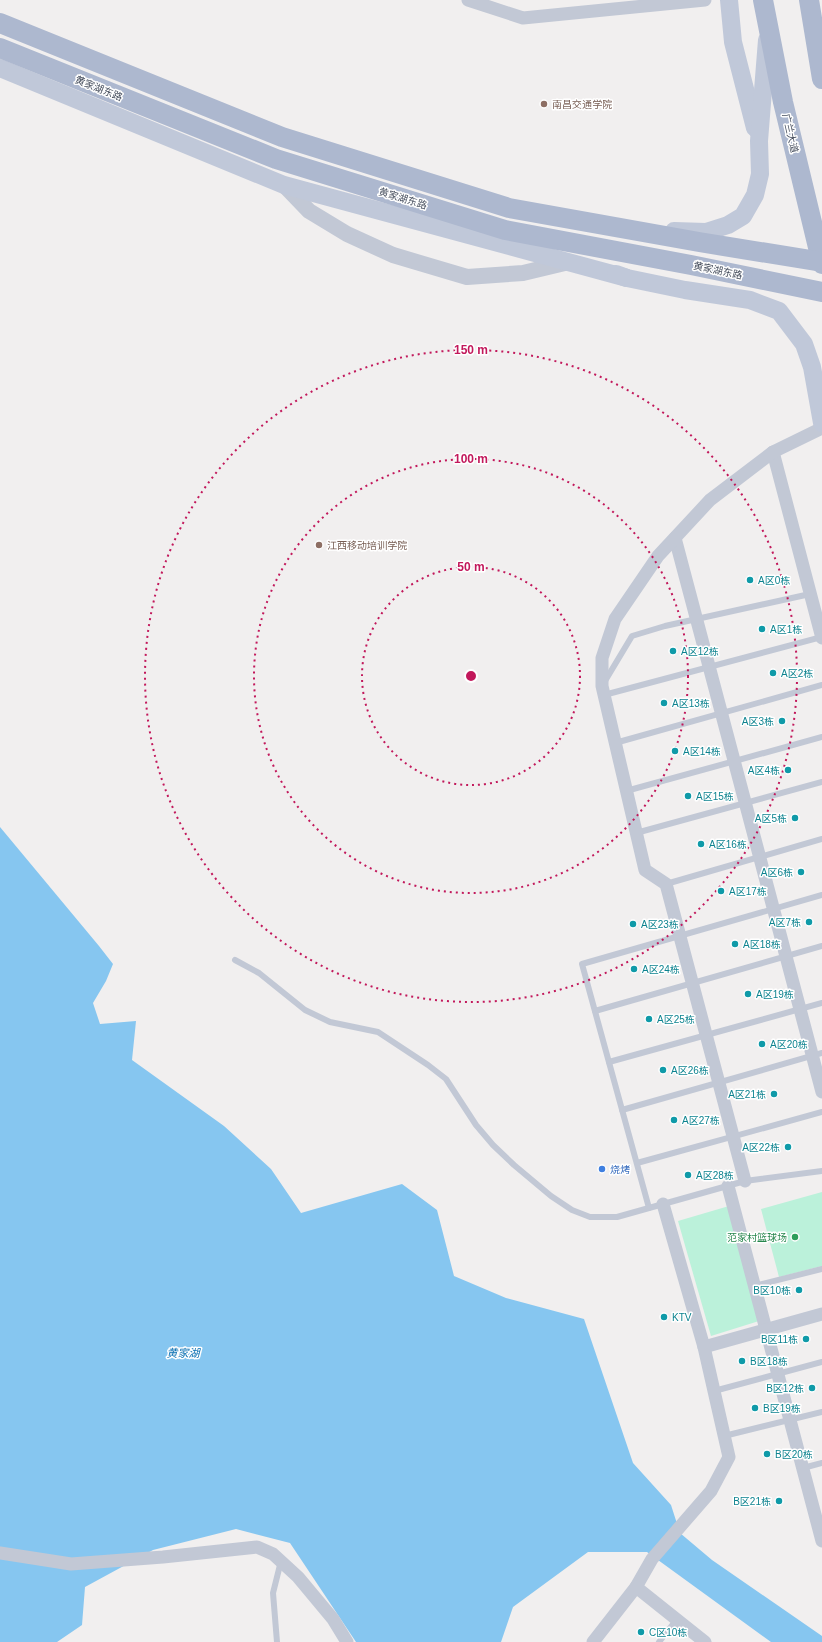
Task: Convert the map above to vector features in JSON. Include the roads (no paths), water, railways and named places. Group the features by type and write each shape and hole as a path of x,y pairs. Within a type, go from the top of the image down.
{"main road":[{"path":"729,0 733,42 759,141"},
{"name":"广兰大道","path":"763,0 768,32 822,263"},
{"path":"809,0 818,40 822,79"},
{"path":"0,23 282,137 510,208 822,263"},
{"path":"620,228 706,232 728,225 744,216 755,195 760,174 759,141 768,32"},
{"name":"黄家湖东路","path":"0,48 276,159 505,230 691,264 822,292"},
{"path":"0,68 284,185 627,278 685,290 750,300 779,311 804,344 812,367 822,423"},
{"path":"505,230 627,278"}],"street":[{"path":"468,0 523,18 706,0"},
{"path":"284,185 309,211 347,234 393,255 467,277 524,274 569,262"},
{"path":"745,1181 666,884 645,870 603,690 602,658 615,619 658,556 710,500 773,452 822,428"},
{"path":"773,452 822,637"},
{"path":"675,538 800,1009 817,1054 822,1092"},
{"path":"728,1186 803,1468 818,1514 822,1541"},
{"path":"593,1642 636,1587 652,1560 711,1491 729,1457 704,1347 663,1204"},
{"path":"704,1347 822,1314"},
{"path":"0,1553 71,1564 163,1557 257,1547 273,1554 298,1577 333,1619 347,1642"},
{"path":"636,1587 705,1642"}],"lane":[{"path":"603,690 632,636 665,626 810,594"},
{"path":"603,690 709,667 822,637"},
{"path":"615,743 822,685"},
{"path":"626,791 822,737"},
{"path":"636,833 822,782"},
{"path":"666,884 822,839"},
{"path":"649,1208 582,964 822,895"},
{"path":"595,1011 822,946"},
{"path":"235,960 259,973 305,1010 330,1022 378,1032 428,1065 446,1079 476,1125 493,1145 514,1165 546,1192 572,1210 590,1217 617,1217 745,1181 822,1171"},
{"path":"609,1062 822,1003"},
{"path":"622,1110 817,1054"},
{"path":"637,1163 822,1112"},
{"path":"754,1286 822,1269"},
{"path":"714,1391 822,1362"},
{"path":"724,1436 822,1412"},
{"path":"803,1468 822,1463"},
{"path":"277,1642 273,1593 280,1561"},
{"path":"659,1642 677,1619"}],"water":[{"name":"黄家湖","path":"0,827 113,964 106,981 93,1003 100,1024 136,1021 132,1060 224,1126 271,1169 301,1213 402,1184 437,1210 454,1276 506,1298 584,1319 633,1463 671,1505 680,1533 712,1560 822,1636 822,1642 771,1642 647,1552 588,1552 513,1607 501,1642 356,1642 290,1543 236,1529 153,1550 85,1587 82,1625 57,1642 0,1642"}],"place":[{"name":"南昌交通学院","path":"544,104"},
{"name":"江西移动培训学院","path":"319,545"},
{"name":"A区0栋","path":"750,580"},
{"name":"A区1栋","path":"762,629"},
{"name":"A区12栋","path":"673,651"},
{"name":"A区2栋","path":"773,673"},
{"name":"A区13栋","path":"664,703"},
{"name":"A区3栋","path":"782,721"},
{"name":"A区14栋","path":"675,751"},
{"name":"A区4栋","path":"788,770"},
{"name":"A区15栋","path":"688,796"},
{"name":"A区5栋","path":"795,818"},
{"name":"A区16栋","path":"701,844"},
{"name":"A区6栋","path":"801,872"},
{"name":"A区17栋","path":"721,891"},
{"name":"A区7栋","path":"809,922"},
{"name":"A区23栋","path":"633,924"},
{"name":"A区18栋","path":"735,944"},
{"name":"A区24栋","path":"634,969"},
{"name":"A区19栋","path":"748,994"},
{"name":"A区25栋","path":"649,1019"},
{"name":"A区20栋","path":"762,1044"},
{"name":"A区26栋","path":"663,1070"},
{"name":"A区21栋","path":"774,1094"},
{"name":"A区27栋","path":"674,1120"},
{"name":"A区22栋","path":"788,1147"},
{"name":"烧烤","path":"602,1169"},
{"name":"A区28栋","path":"688,1175"},
{"name":"范家村篮球场","path":"795,1237"},
{"name":"B区10栋","path":"799,1290"},
{"name":"KTV","path":"664,1317"},
{"name":"B区11栋","path":"806,1339"},
{"name":"B区18栋","path":"742,1361"},
{"name":"B区12栋","path":"812,1388"},
{"name":"B区19栋","path":"755,1408"},
{"name":"B区20栋","path":"767,1454"},
{"name":"B区21栋","path":"779,1501"},
{"name":"C区10栋","path":"641,1632"}]}
